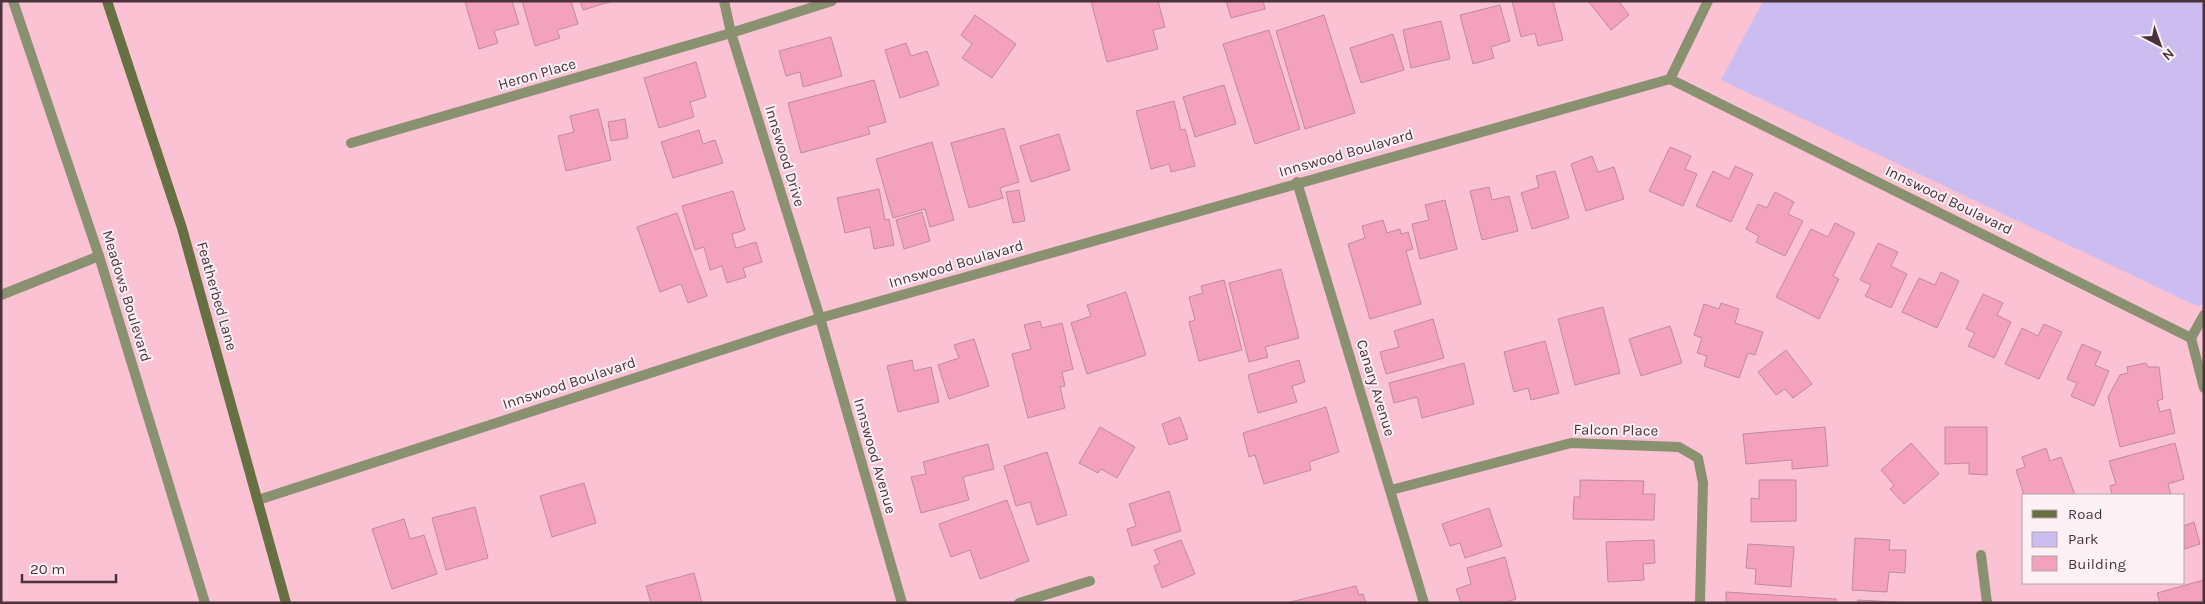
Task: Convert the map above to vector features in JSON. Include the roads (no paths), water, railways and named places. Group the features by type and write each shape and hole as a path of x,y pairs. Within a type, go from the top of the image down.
{"main road":[{"name":"Featherbed Lane","path":"107,1 182,228 286,603"}],"street":[{"name":"Meadows Boulevard","path":"13,1 99,256 205,603"},
{"name":"Innswood Drive","path":"724,1 731,33 820,318"},
{"name":"Heron Place","path":"352,143 731,33 832,1"},
{"path":"1670,79 1708,1"},
{"name":"Innswood Boulavard","path":"258,500 820,318 1297,182 1670,79 2191,338"},
{"name":"Canary Avenue","path":"1297,182 1424,603"},
{"path":"1,295 99,256"},
{"path":"2204,316 2191,338 2204,388"},
{"name":"Innswood Avenue","path":"820,318 902,603"},
{"name":"Falcon Place","path":"1391,490 1571,443 1679,447 1698,458 1703,483 1700,603"},
{"path":"1981,555 1987,603"},
{"path":"1020,603 1090,581"}]}
